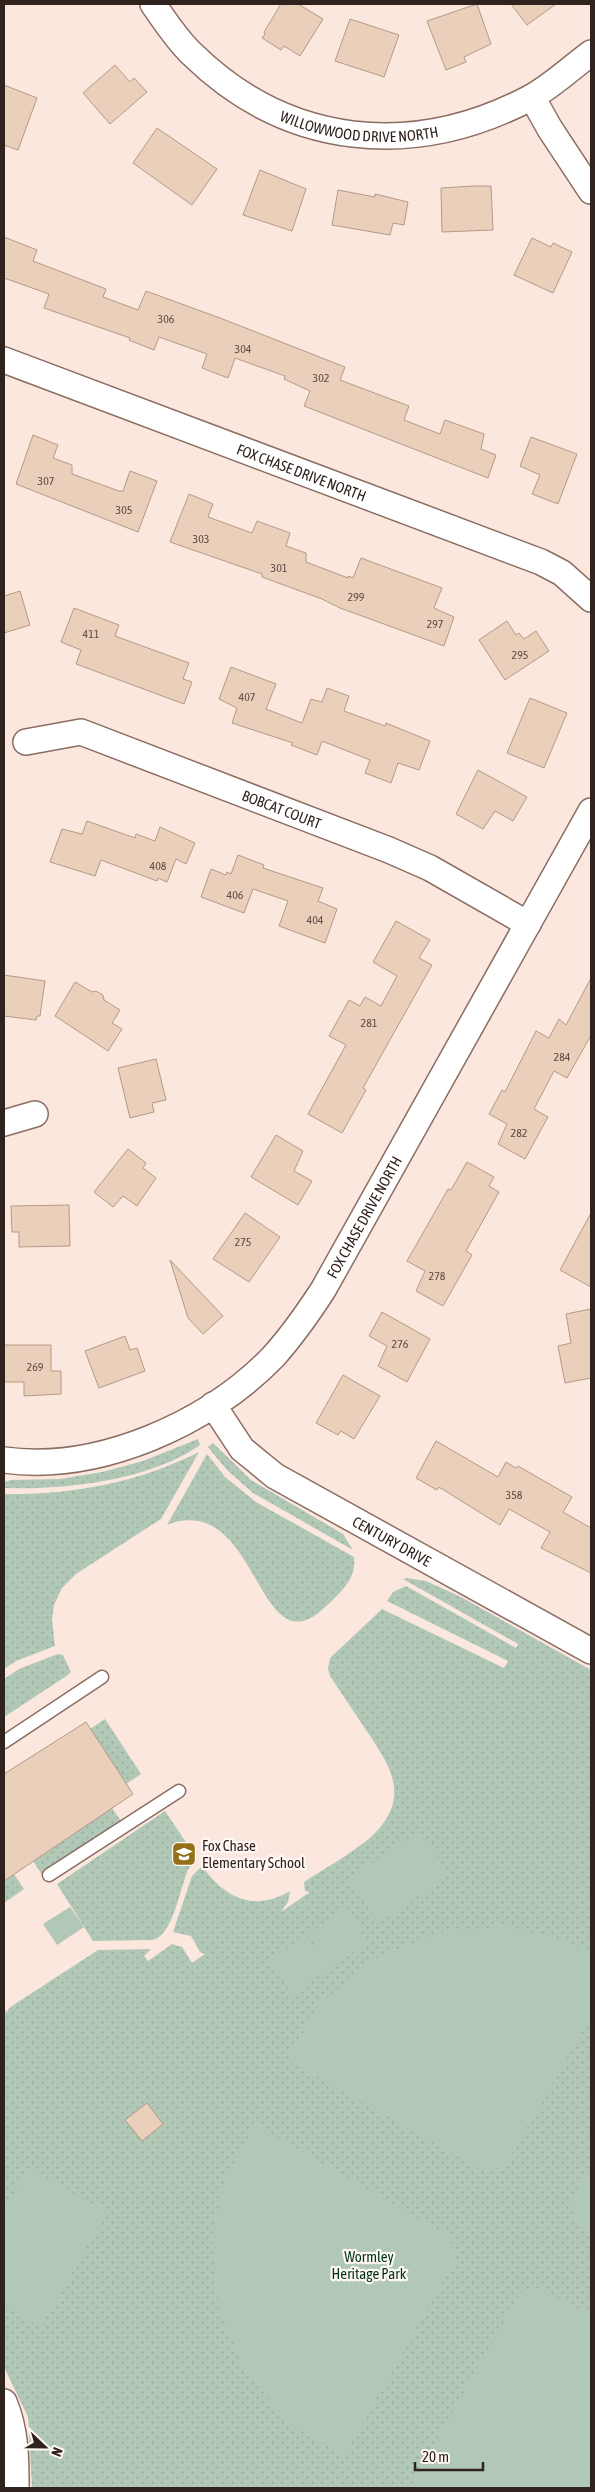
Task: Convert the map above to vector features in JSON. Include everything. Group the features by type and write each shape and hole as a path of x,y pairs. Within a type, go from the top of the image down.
{"street":[{"name":"WILLOWWOOD DRIVE NORTH","path":"153,4 192,54 228,85 268,108 309,125 360,136 405,137 448,130 494,115 532,97 591,53"},
{"path":"532,97 550,130 591,190"},
{"name":"FOX CHASE DRIVE NORTH","path":"4,360 533,559 562,573 591,598"},
{"name":"BOBCAT COURT","path":"26,742 81,732 390,850 430,868 528,924"},
{"name":"FOX CHASE DRIVE NORTH","path":"4,1460 19,1462 78,1459 132,1445 190,1420 243,1384 272,1357 299,1326 323,1290 591,810"},
{"path":"4,1123 35,1114"},
{"name":"CENTURY DRIVE","path":"213,1405 242,1449 275,1476 591,1651"},
{"path":"4,2402 17,2449 16,2488"}],"lane":[{"path":"4,1742 102,1677"},
{"path":"49,1875 179,1791"}],"green space":[{"path":"198,1439 200,1445 179,1457 131,1475 79,1485 4,1488 4,1482 11,1480 60,1479 102,1472 143,1461"},
{"path":"213,1443 251,1480 343,1534 353,1550 253,1493 228,1471 211,1451 208,1447"},
{"path":"199,1452 161,1519 76,1574 62,1588 54,1605 52,1619 55,1646 16,1661 4,1669 4,1494 54,1492 104,1485 152,1472"},
{"path":"207,1454 225,1477 256,1502 354,1557 353,1570 348,1582 331,1602 313,1617 306,1620 289,1620 275,1608 234,1546 217,1529 195,1521 167,1525"},
{"name":"Wormley Heritage Park","path":"403,1579 426,1581 461,1597 591,1670 591,2488 32,2488 28,2417 4,2367 4,2009 7,2012 9,2008 98,1950 151,1949 144,1956 148,1961 172,1944 182,1947 192,1963 205,1954 200,1952 191,1936 173,1932 192,1876 202,1866 220,1886 240,1898 264,1901 276,1898 290,1891 288,1902 281,1912 310,1892 305,1891 304,1882 352,1851 376,1832 387,1818 392,1805 393,1780 382,1755 330,1676 328,1669 330,1658 382,1609 504,1668 508,1661 387,1601 393,1592 406,1586 516,1648 518,1644"},
{"path":"58,1654 63,1655 71,1672 4,1717 4,1679 19,1669"},
{"path":"105,1719 141,1774 126,1784 90,1729"},
{"path":"112,1808 123,1824 43,1876 33,1861"},
{"path":"165,1811 196,1857 188,1870 171,1920 160,1936 153,1940 93,1941 57,1884"},
{"path":"419,1831 450,1875 379,1923 349,1879"},
{"path":"14,1874 24,1889 4,1903 4,1881"},
{"path":"70,1907 84,1927 57,1945 43,1924"},
{"path":"346,1909 368,1942 331,1968 308,1935"},
{"path":"506,1926 566,1941 591,1955 591,2016 505,2166 484,2171 287,2060 320,2003 375,1959 438,1933"},
{"path":"306,1935 329,1969 292,1994 269,1960"},
{"path":"255,2125 451,2237 456,2258 344,2456 288,2423 244,2368 218,2305 212,2237 226,2176"},
{"path":"591,2165 591,2231 577,2223 571,2203"},
{"path":"28,2168 107,2212 41,2327 4,2306 4,2211"},
{"path":"540,2288 591,2316 591,2488 410,2488 520,2293"}],"building":[{"path":"281,4 298,4 323,19 300,56 284,46 281,50 262,38"},
{"path":"477,4 491,44 464,57 466,62 446,70 427,21"},
{"path":"511,4 556,4 527,25"},
{"path":"350,19 399,35 384,77 335,61"},
{"path":"115,65 130,82 134,78 147,92 110,124 83,93"},
{"path":"4,85 37,98 18,150 4,145"},
{"path":"157,128 217,169 192,205 133,163"},
{"path":"260,170 306,189 292,231 243,215"},
{"path":"491,186 493,230 442,232 441,188"},
{"path":"338,190 375,197 375,194 408,202 404,225 393,223 390,235 332,225"},
{"path":"4,237 37,250 33,261 106,289 103,297 138,310 146,291 345,367 340,380 409,406 404,420 440,434 445,420 484,434 481,449 496,455 488,478 304,406 310,391 284,379 285,376 235,358 228,378 202,368 207,354 159,337 154,350 129,340 130,338 44,308 49,294 4,278"},
{"path":"532,238 551,247 553,243 572,252 553,293 514,275"},
{"path":"33,435 58,445 53,458 72,465 72,474 119,491 123,491 130,471 157,481 138,532 16,484"},
{"path":"531,437 577,454 558,504 532,494 540,475 520,466"},
{"path":"189,494 213,504 208,517 252,533 257,521 290,533 286,546 306,553 306,562 348,578 348,576 353,578 361,558 442,588 434,608 454,617 444,646 340,608 322,599 262,577 262,574 170,542"},
{"path":"20,591 30,625 4,633 4,596"},
{"path":"74,608 119,625 115,636 189,663 183,679 192,682 184,704 76,664 81,650 61,642"},
{"path":"507,621 516,635 519,633 524,639 536,631 549,651 505,680 479,640"},
{"path":"231,667 276,684 266,709 302,723 311,699 322,702 327,688 349,696 344,711 385,726 386,723 430,741 419,770 398,763 391,783 365,773 370,760 322,741 317,755 291,745 293,743 232,723 237,708 219,699"},
{"path":"530,698 567,713 544,768 507,753"},
{"path":"478,770 527,797 513,821 495,811 483,829 456,814"},
{"path":"87,821 135,838 136,834 155,841 160,827 195,843 186,864 176,859 167,882 158,878 157,881 101,860 95,876 50,862 62,829 82,834"},
{"path":"238,855 264,865 263,868 323,888 318,901 337,909 325,943 279,926 288,901 253,889 244,913 201,897 211,869 226,875 227,872 231,874"},
{"path":"396,921 430,940 419,958 432,965 363,1088 366,1090 342,1133 308,1114 346,1045 329,1036 349,1000 360,1006 365,997 381,1006 397,976 373,962"},
{"path":"4,975 45,981 40,1016 37,1016 36,1020 4,1016"},
{"path":"591,978 591,1035 567,1078 554,1071 534,1109 548,1117 525,1159 498,1144 507,1124 489,1114 502,1090 505,1092 536,1031 549,1038 559,1019 566,1025"},
{"path":"75,982 92,992 96,991 103,995 104,1000 120,1010 112,1023 122,1029 108,1051 55,1016"},
{"path":"156,1059 166,1100 152,1103 154,1112 130,1118 118,1068"},
{"path":"276,1135 303,1151 294,1171 312,1181 298,1205 251,1177"},
{"path":"128,1149 146,1163 143,1168 156,1178 137,1206 123,1196 113,1207 94,1192"},
{"path":"467,1162 494,1177 489,1186 499,1192 466,1251 472,1255 443,1306 416,1291 425,1271 407,1261 448,1189 451,1190"},
{"path":"69,1205 70,1246 19,1247 19,1232 12,1232 11,1206"},
{"path":"245,1213 280,1237 249,1282 213,1259"},
{"path":"591,1213 591,1287 560,1270"},
{"path":"170,1260 223,1316 203,1334 188,1318"},
{"path":"591,1309 591,1378 565,1383 558,1346 571,1343 566,1314"},
{"path":"382,1312 430,1339 407,1382 378,1366 387,1346 369,1336"},
{"path":"125,1336 130,1350 137,1348 145,1371 99,1388 85,1351"},
{"path":"4,1345 51,1345 51,1371 61,1371 61,1394 24,1396 24,1382 4,1382"},
{"path":"343,1375 380,1396 354,1439 341,1431 338,1435 316,1423"},
{"path":"436,1441 498,1477 506,1462 516,1468 518,1466 572,1497 563,1512 591,1528 591,1573 541,1548 550,1532 509,1509 500,1525 439,1487 437,1490 416,1478"},
{"path":"86,1722 133,1794 4,1881 4,1774"},
{"path":"147,2103 163,2124 142,2141 125,2120"}],"place":[{"name":"Fox Chase Elementary School","path":"184,1854"}]}
